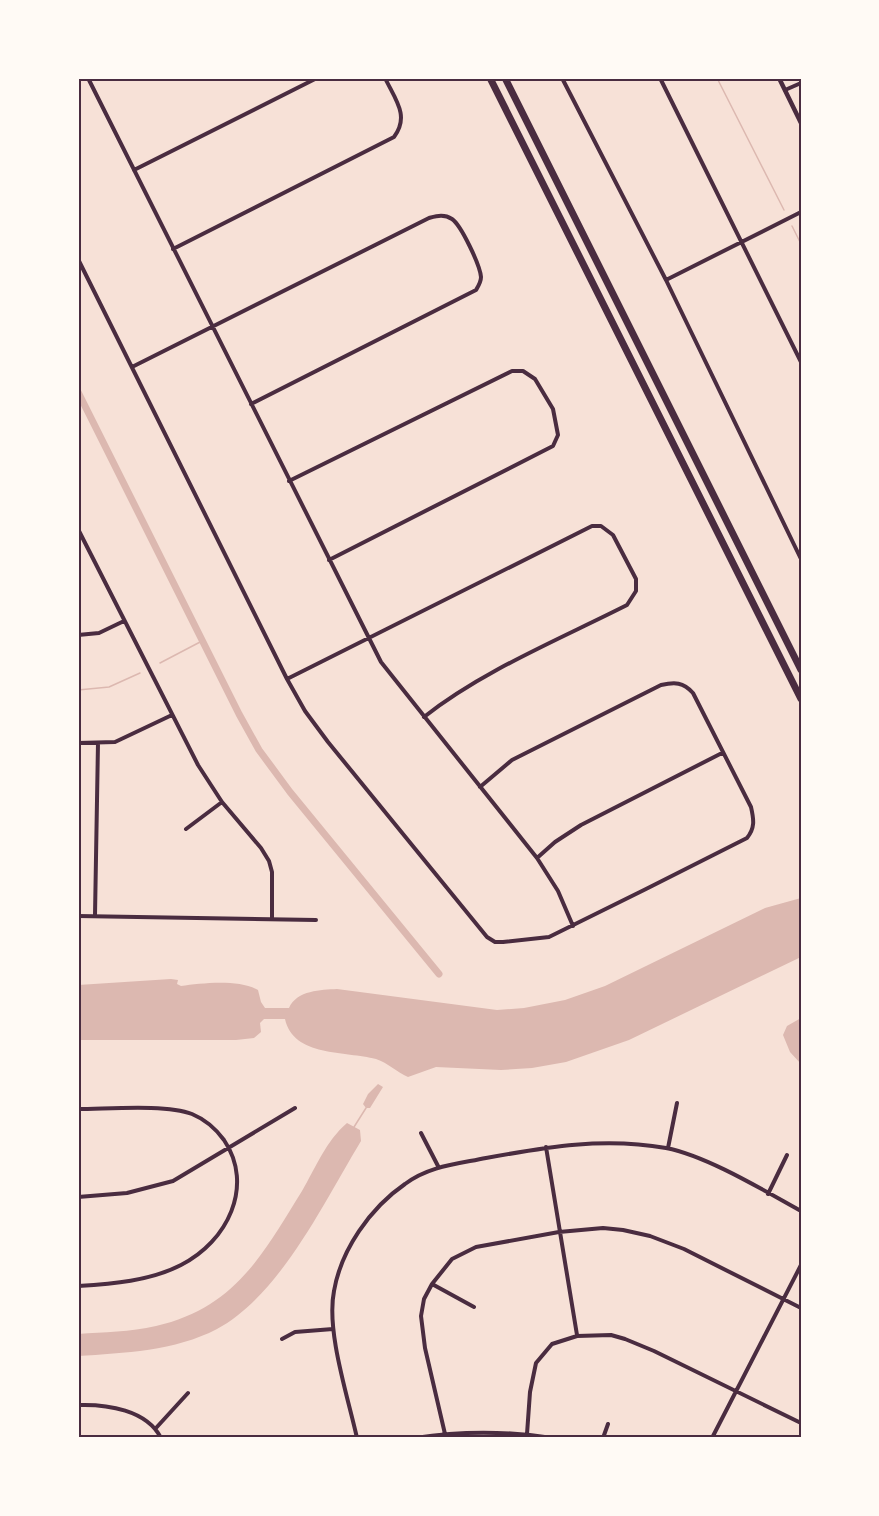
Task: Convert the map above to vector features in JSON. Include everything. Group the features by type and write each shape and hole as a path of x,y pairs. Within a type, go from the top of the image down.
{"highway":[{"path":"490,78 801,699"},
{"path":"505,78 801,670"}],"street":[{"path":"88,78 369,639 395,682 537,858 558,891 573,926"},
{"path":"134,170 317,78"},
{"path":"173,249 394,137 400,129 402,113 385,78"},
{"path":"562,78 666,280 801,559"},
{"path":"660,78 801,362"},
{"path":"779,78 801,123"},
{"path":"785,90 801,83"},
{"path":"666,280 801,212"},
{"path":"132,367 429,218 443,215 451,218 458,225 479,267 481,282 476,290 251,404"},
{"path":"78,259 287,679 306,711 327,742 479,930 495,942 549,937 747,838 752,830 754,818 751,807 693,693 687,686 675,682 661,685 512,760 480,787"},
{"path":"290,481 512,371 524,371 535,378 553,410 558,435 553,446 328,560"},
{"path":"287,679 592,526 601,526 613,535 636,579 636,591 627,605 476,681 424,717"},
{"path":"78,529 198,765 222,802 261,848 269,861 272,872 273,919"},
{"path":"78,635 99,633 124,621"},
{"path":"78,742 115,742 172,715"},
{"path":"95,915 98,743"},
{"path":"537,858 555,842 581,825 722,753"},
{"path":"186,829 222,802"},
{"path":"78,916 316,920"},
{"path":"668,1148 677,1103"},
{"path":"78,1197 127,1193 172,1181 295,1108"},
{"path":"78,1109 183,1111 204,1121 220,1135 228,1147 236,1167 237,1196 229,1220 207,1248 181,1265 131,1281 78,1286"},
{"path":"420,1133 438,1166"},
{"path":"357,1438 333,1329 333,1293 339,1271 362,1226 383,1203 405,1183 438,1166 546,1147 611,1142 668,1148 711,1163 801,1211"},
{"path":"546,1147 577,1335"},
{"path":"768,1194 787,1155"},
{"path":"446,1434 425,1348 420,1317 424,1299 432,1284 452,1258 476,1247 559,1232 603,1228 623,1230 650,1236 684,1249 801,1308"},
{"path":"712,1438 801,1265"},
{"path":"432,1284 474,1307"},
{"path":"282,1339 295,1332 333,1329"},
{"path":"527,1434 530,1392 536,1363 552,1344 577,1335 611,1335 626,1339 801,1424"},
{"path":"156,1428 188,1394"},
{"path":"78,1405 115,1407 156,1428 161,1438"},
{"path":"603,1438 608,1424"},
{"path":"415,1438 479,1432 527,1434 552,1438"}],"shaded area":[{"path":"801,898 801,957 629,1040 566,1062 532,1068 501,1070 436,1067 408,1077 376,1059 309,1046 298,1040 290,1031 285,1019 264,1019 260,1023 261,1032 254,1038 236,1040 78,1040 78,985 171,979 178,980 177,984 181,986 210,983 241,984 258,990 265,1008 289,1008 303,994 337,989 497,1010 524,1008 565,1000 605,986 765,908"},
{"path":"801,1018 801,1064 790,1052 783,1035 787,1026"},
{"path":"378,1084 383,1087 370,1108 366,1108 363,1104 368,1094"},
{"path":"347,1123 360,1130 361,1141 299,1245 281,1270 240,1313 217,1329 184,1342 149,1350 78,1356 78,1334 127,1331 156,1326 183,1318 207,1306 227,1292 244,1275 274,1236 327,1146"}],"waterway":[{"path":"717,78 784,210"},
{"path":"792,226 801,244"},
{"path":"78,392 259,750 290,792 439,974"},
{"path":"160,663 202,641"},
{"path":"78,690 109,687 140,673"},
{"path":"354,1127 366,1108"}]}
